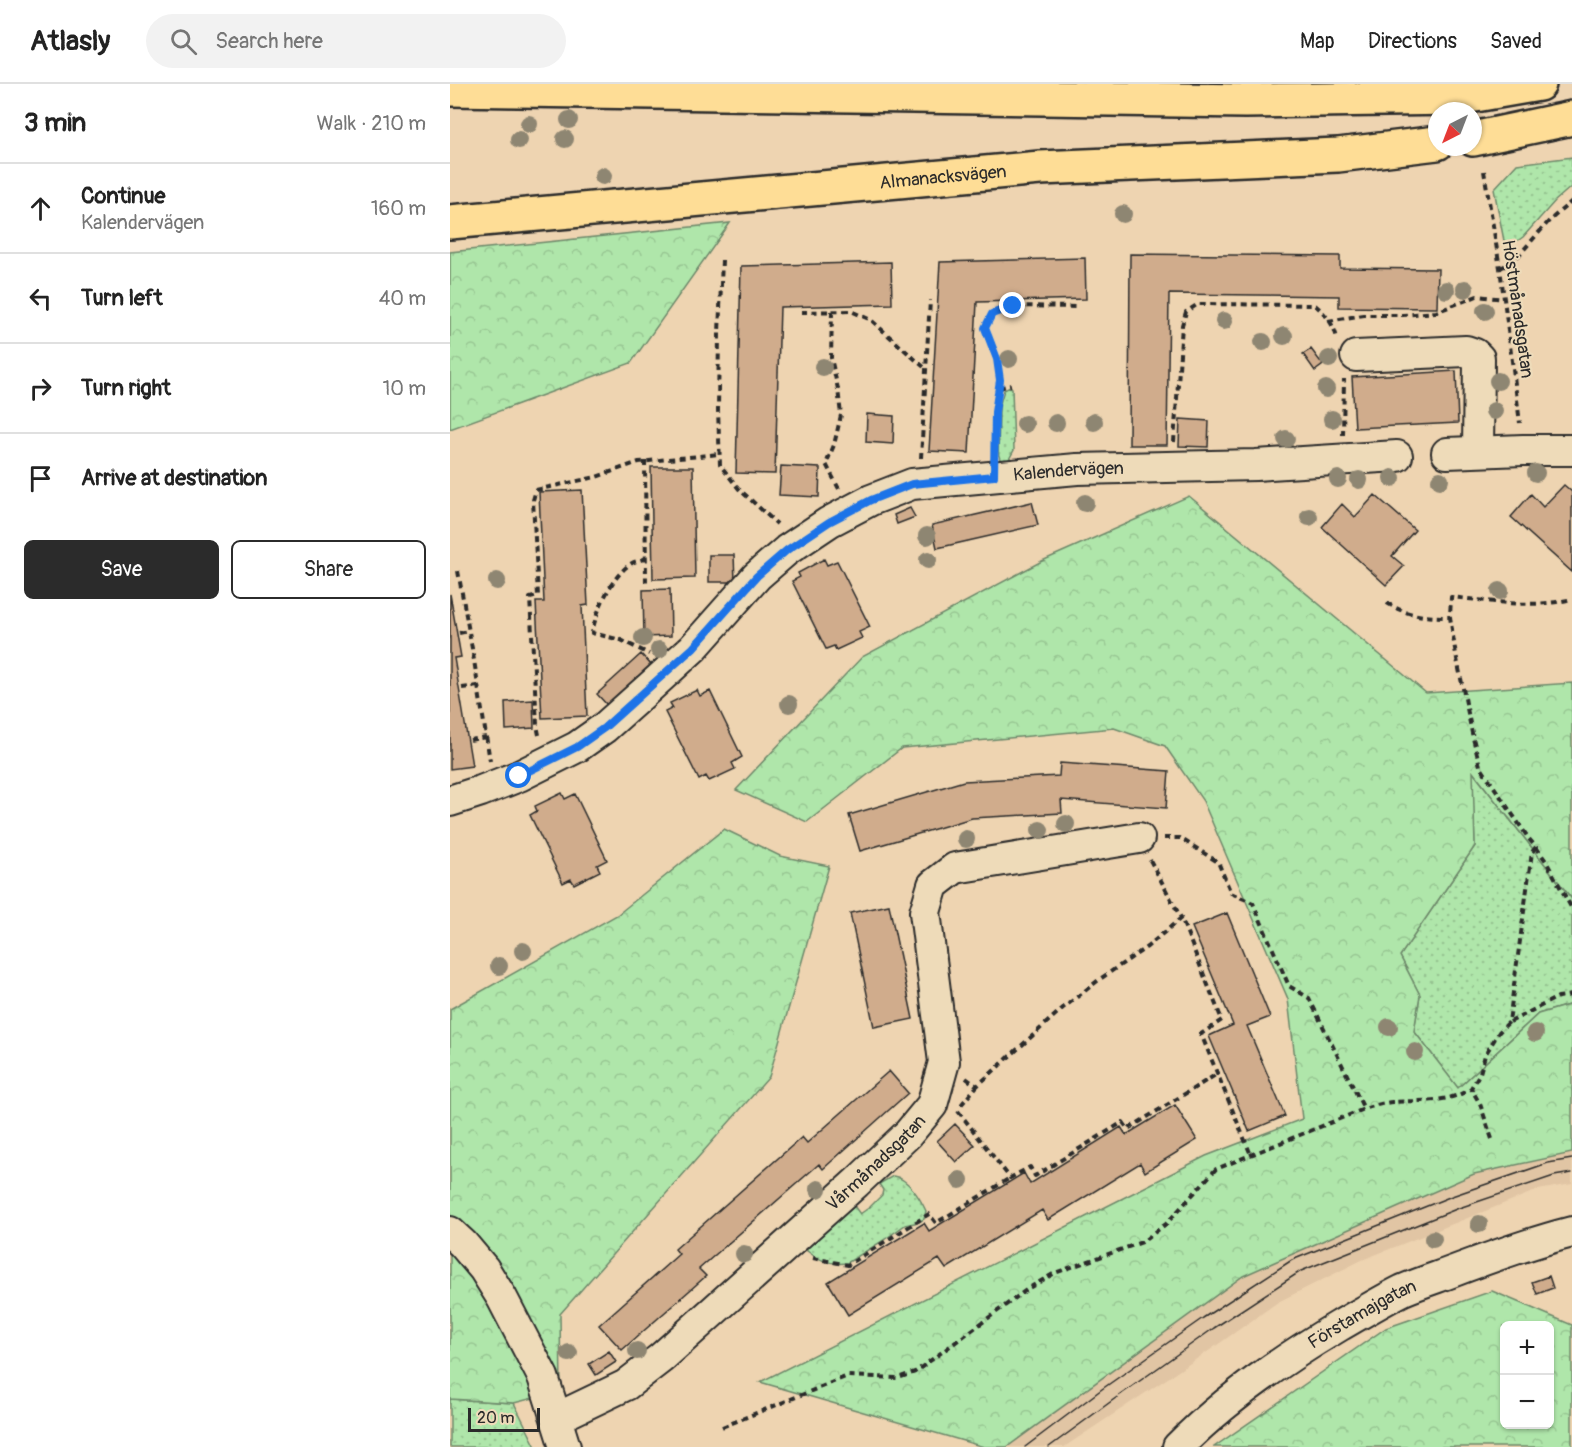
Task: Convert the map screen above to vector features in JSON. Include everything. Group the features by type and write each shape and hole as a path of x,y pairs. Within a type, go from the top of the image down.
{"main road":[{"path":"450,89 1245,101 1458,98 1539,84"},
{"path":"1482,137 1572,118"},
{"name":"Almanacksvägen","path":"450,222 1040,168 1338,155 1428,144"}],"street":[{"path":"1346,360 1466,351 1474,354 1479,358 1478,451"},
{"path":"1447,453 1572,450"},
{"name":"Kalendervägen","path":"450,801 519,776 577,747 604,728 693,648 757,576 787,550 829,522 871,500 912,484 1077,469 1256,465 1397,456"},
{"name":"Vårmånadsgatan","path":"556,1418 626,1385 661,1358 856,1183 908,1134 932,1105 944,1062 925,912 933,885 955,868 1139,838"},
{"path":"450,1232 484,1269 502,1298 543,1377 565,1447"},
{"name":"Förstamajgatan","path":"1178,1447 1249,1386 1302,1349 1385,1300 1404,1290 1481,1260 1526,1244 1572,1232"}],"path":[{"name":"Höstmånadsgatan","path":"1484,171 1500,268 1523,450"},
{"path":"1500,268 1512,263 1550,220 1572,201"},
{"path":"722,260 719,333 720,465 738,489 782,528"},
{"path":"1328,321 1364,315 1436,312 1477,296 1504,299"},
{"path":"922,483 921,452 930,300"},
{"path":"1172,467 1182,325 1186,312 1198,304 1315,305 1324,312 1346,360 1343,459"},
{"path":"994,476 995,412 1000,380 997,359 985,328 992,314 1013,306 1078,306"},
{"path":"832,311 831,358 841,415 834,445 826,464 850,511"},
{"path":"801,312 851,311 872,320 926,368"},
{"path":"999,388 1011,385"},
{"path":"545,763 537,725 530,598 538,596 533,500 536,490 596,477 639,462 719,454"},
{"path":"645,461 646,584"},
{"path":"646,558 631,564 612,585 601,603 594,620 592,633 621,640 651,655"},
{"path":"458,571 493,786"},
{"path":"1572,599 1524,605 1451,597 1450,617 1480,766 1546,861 1572,909"},
{"path":"1387,603 1401,611 1429,617 1450,617"},
{"path":"459,633 469,631"},
{"path":"462,688 478,686"},
{"path":"470,740 486,737"},
{"path":"1251,1155 1201,1034 1222,1020 1181,918 1139,838 1180,838 1218,862 1231,894 1252,903 1289,986 1309,998 1364,1109"},
{"path":"1509,1022 1532,852 1536,847"},
{"path":"1010,1178 957,1109 977,1086 1063,1008 1147,947 1181,918"},
{"path":"722,1427 848,1376 898,1378 915,1371 1020,1294 1046,1278 1142,1242 1166,1224 1216,1169 1364,1109 1389,1102 1459,1096 1471,1088 1480,1072 1485,1055 1499,1032 1509,1022 1557,997 1572,995"},
{"path":"944,1062 977,1086"},
{"path":"780,1251 848,1265 929,1214 936,1223 1030,1167 1035,1176 1123,1122 1128,1130 1217,1074"},
{"path":"1471,1088 1480,1104 1492,1139"}],"shaded area":[{"path":"1572,1153 1572,1184 1538,1190 1362,1260 1278,1302 1064,1447 1007,1447 1243,1276 1474,1174"}],"green space":[{"path":"1572,157 1572,186 1555,201 1523,237 1514,242 1504,241 1494,189 1517,164"},
{"path":"730,223 631,363 450,429 450,252"},
{"path":"1012,388 1014,450 1008,461 1003,462 998,453 999,406 1004,390"},
{"path":"1189,496 1426,693 1572,683 1572,899 1473,772 1475,846 1400,956 1420,995 1414,1031 1458,1088 1538,1014 1572,1004 1572,1153 1474,1174 1243,1276 1007,1447 984,1447 760,1382 1206,1156 1302,1119 1288,999 1203,801 1165,746 1114,728 902,748 807,822 736,790 862,657 1042,561"},
{"path":"1472,771 1572,899 1572,1004 1538,1014 1458,1088 1414,1031 1420,995 1400,956 1475,846"},
{"path":"724,829 780,856 829,866 769,1077 560,1314 561,1391 514,1403 450,1399 450,1009 617,915"},
{"path":"893,1176 904,1180 917,1195 926,1211 924,1219 905,1225 847,1263 826,1261 807,1251 807,1248 854,1206 860,1214 870,1207 882,1195 883,1190 879,1184"},
{"path":"1492,1291 1572,1325 1572,1447 1214,1447 1386,1328"},
{"path":"450,1399 514,1403 536,1447 450,1447"}],"building":[{"path":"1130,254 1340,256 1340,268 1438,269 1437,308 1339,307 1339,296 1169,294 1167,445 1129,445"},
{"path":"1085,258 1086,299 977,302 969,453 929,451 940,262"},
{"path":"891,262 892,304 780,307 775,474 736,473 741,266"},
{"path":"1311,349 1323,365 1315,371 1303,354"},
{"path":"1456,371 1458,423 1355,428 1352,377"},
{"path":"867,414 894,416 893,444 866,442"},
{"path":"1180,419 1209,421 1208,447 1179,446"},
{"path":"781,466 820,468 819,497 779,495"},
{"path":"651,467 693,467 695,578 653,579"},
{"path":"1564,485 1572,492 1572,572 1511,517 1531,494 1543,507"},
{"path":"582,490 588,605 582,606 587,716 542,718 536,602 544,602 539,492"},
{"path":"1375,495 1415,530 1392,556 1404,566 1386,585 1322,527 1342,504 1355,517"},
{"path":"1032,502 1038,525 937,548 932,525"},
{"path":"910,508 915,517 897,524 894,515"},
{"path":"709,555 734,555 735,582 709,582"},
{"path":"824,559 827,565 837,561 870,627 859,632 862,638 836,650 834,646 826,649 792,581 800,577 798,573"},
{"path":"670,589 671,636 644,637 643,590"},
{"path":"450,594 461,657 454,658 472,766 450,769"},
{"path":"641,654 652,666 608,706 597,694"},
{"path":"697,690 700,696 710,691 742,757 732,763 735,769 709,781 706,776 699,780 665,712 673,708 670,703"},
{"path":"533,700 534,728 506,730 505,702"},
{"path":"1060,763 1169,771 1166,808 1061,800 1062,813 972,818 860,851 849,815 964,781 1059,776"},
{"path":"562,793 565,799 575,794 607,860 597,865 600,871 574,884 571,879 563,883 530,815 537,811 535,806"},
{"path":"889,905 913,1019 874,1027 850,913"},
{"path":"1227,913 1270,1017 1247,1026 1285,1116 1249,1131 1209,1036 1233,1025 1192,927"},
{"path":"889,1071 908,1093 823,1169 819,1164 699,1269 706,1276 622,1350 599,1325 679,1254 675,1249 802,1137 807,1143"},
{"path":"1175,1105 1197,1140 1145,1172 1140,1163 1048,1220 1042,1210 946,1269 939,1259 848,1315 828,1282 924,1223 929,1231 1024,1173 1030,1184 1121,1127 1126,1135"},
{"path":"955,1124 975,1145 956,1162 937,1141"},
{"path":"1549,1276 1553,1288 1537,1294 1532,1282"},
{"path":"609,1351 616,1362 596,1375 589,1364"}],"tram line":[{"path":"1025,1447 1203,1318 1292,1260 1452,1196 1548,1163 1572,1159"},
{"path":"1049,1447 1214,1328 1301,1271 1459,1208 1554,1176 1572,1173"}],"route":[{"path":"519,776 577,747 604,728 693,648 757,576 787,550 829,522 871,500 912,484 994,476 995,412 1000,380 997,359 985,328 992,314 1013,306"}]}
